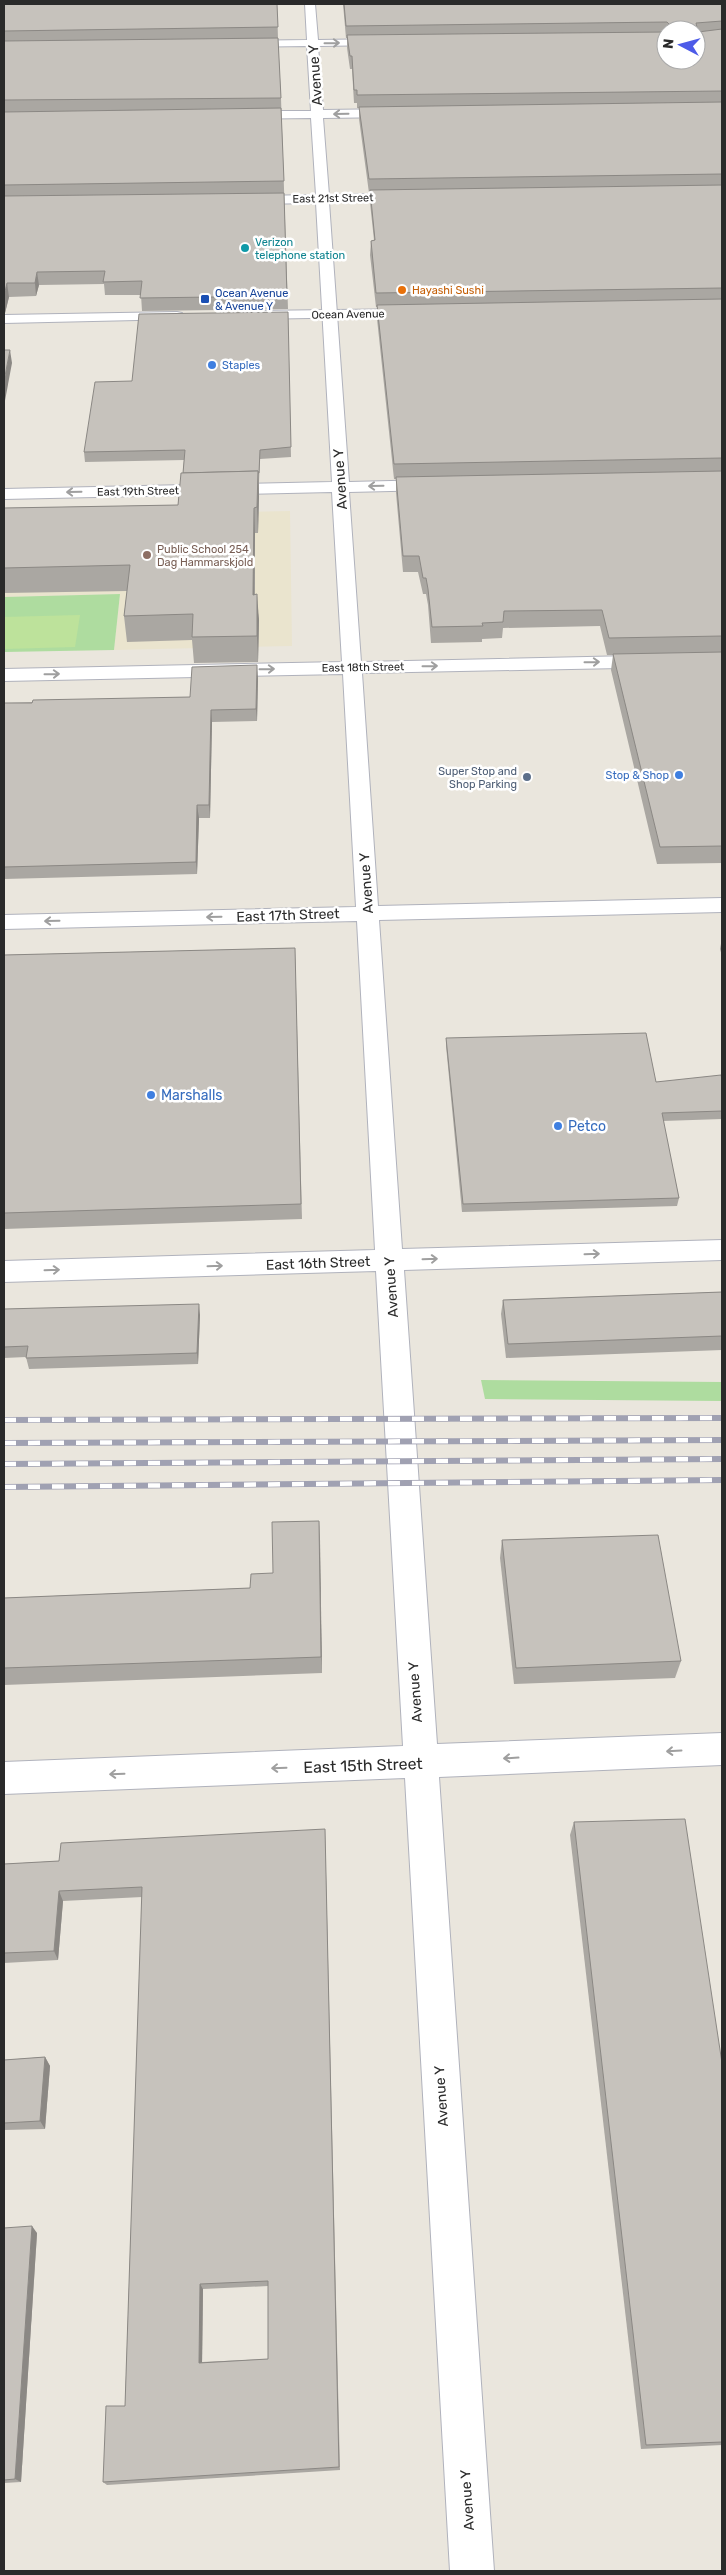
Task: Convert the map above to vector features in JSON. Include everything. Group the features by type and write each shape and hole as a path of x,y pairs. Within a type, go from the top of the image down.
{"street":[{"name":"Avenue Y","path":"310,4 472,2571"},
{"path":"230,44 394,42"},
{"path":"231,115 407,113"},
{"name":"East 21st Street","path":"230,200 419,197"},
{"name":"Ocean Avenue","path":"232,316 428,312"},
{"path":"4,319 194,316"},
{"name":"East 19th Street","path":"4,494 453,485"},
{"name":"East 18th Street","path":"4,675 722,660"},
{"name":"East 17th Street","path":"4,922 722,905"},
{"name":"East 16th Street","path":"4,1272 722,1250"},
{"name":"East 15th Street","path":"4,1778 420,1763 722,1749"}],"shaded area":[{"name":"Public School 254 Dag Hammarskjold","path":"290,511 292,646 114,650 120,594 4,597 4,517"}],"green space":[{"path":"120,594 114,650 4,652 4,597"},
{"path":"80,615 75,647 4,649 4,617"},
{"path":"481,1380 722,1382 722,1401 485,1399"}],"building":[{"path":"4,4 277,4 278,27 4,31"},
{"path":"344,4 722,4 722,21 706,22 706,20 656,20 656,22 346,26"},
{"path":"722,29 722,91 357,95 357,90 354,90 352,56 350,56 347,35 656,32 656,70 706,70 706,31"},
{"path":"278,38 281,98 4,100 4,41"},
{"path":"722,102 722,174 369,179 359,107"},
{"path":"281,108 284,181 4,185 4,112"},
{"path":"722,185 722,288 376,293 371,241 375,240 370,190"},
{"path":"284,193 287,296 140,298 142,281 103,282 105,271 37,272 35,283 7,283 4,296 4,196"},
{"path":"722,299 722,458 394,464 377,305"},
{"path":"288,312 291,447 260,450 259,473 258,471 183,473 185,450 84,452 95,382 132,381 139,314"},
{"path":"4,350 10,350 4,381"},
{"name":"Public School 254 Dag Hammarskjold","path":"258,471 257,507 254,508 253,595 257,594 257,636 192,637 193,614 124,616 130,565 4,568 4,508 178,505 181,473"},
{"path":"722,471 722,636 609,638 602,610 504,611 503,622 482,623 483,626 432,627 426,578 423,578 419,556 403,556 396,477"},
{"name":"Stop & Shop","path":"722,652 722,846 660,847 613,654"},
{"path":"257,665 256,709 211,710 209,805 197,805 196,862 4,867 4,703 32,703 33,700 190,697 192,667"},
{"name":"Marshalls","path":"295,948 301,1204 4,1213 4,955"},
{"name":"Petco","path":"646,1033 656,1082 721,1075 722,1079 722,1111 662,1113 679,1198 463,1204 446,1038"},
{"path":"722,1292 722,1336 508,1344 503,1300"},
{"path":"199,1304 197,1353 26,1358 28,1346 4,1347 4,1309"},
{"path":"319,1521 321,1657 4,1668 4,1598 250,1588 251,1574 273,1573 272,1522"},
{"path":"658,1535 681,1661 516,1668 502,1540"},
{"path":"685,1819 722,2063 722,2442 646,2445 574,1822"},
{"path":"325,1829 339,2467 103,2482 106,2406 125,2406 142,1887 59,1891 54,1951 4,1953 4,1864 59,1861 61,1843","holes":["268,2281 268,2359 199,2363 200,2284"]},
{"path":"45,2057 40,2121 4,2123 4,2060"},
{"path":"32,2226 15,2479 4,2480 4,2228"}],"railway":[{"path":"4,1420 722,1418"},
{"path":"4,1443 722,1440"},
{"path":"4,1464 722,1459"},
{"path":"4,1487 722,1480"}],"place":[{"name":"Verizon telephone station","path":"245,248"},
{"name":"Hayashi Sushi","path":"402,290"},
{"name":"Ocean Avenue & Avenue Y","path":"205,299"},
{"name":"Staples","path":"212,365"},
{"name":"Public School 254 Dag Hammarskjold","path":"147,555"},
{"name":"Stop & Shop","path":"679,775"},
{"name":"Super Stop and Shop Parking","path":"527,777"},
{"name":"Marshalls","path":"151,1095"},
{"name":"Petco","path":"558,1126"}]}
